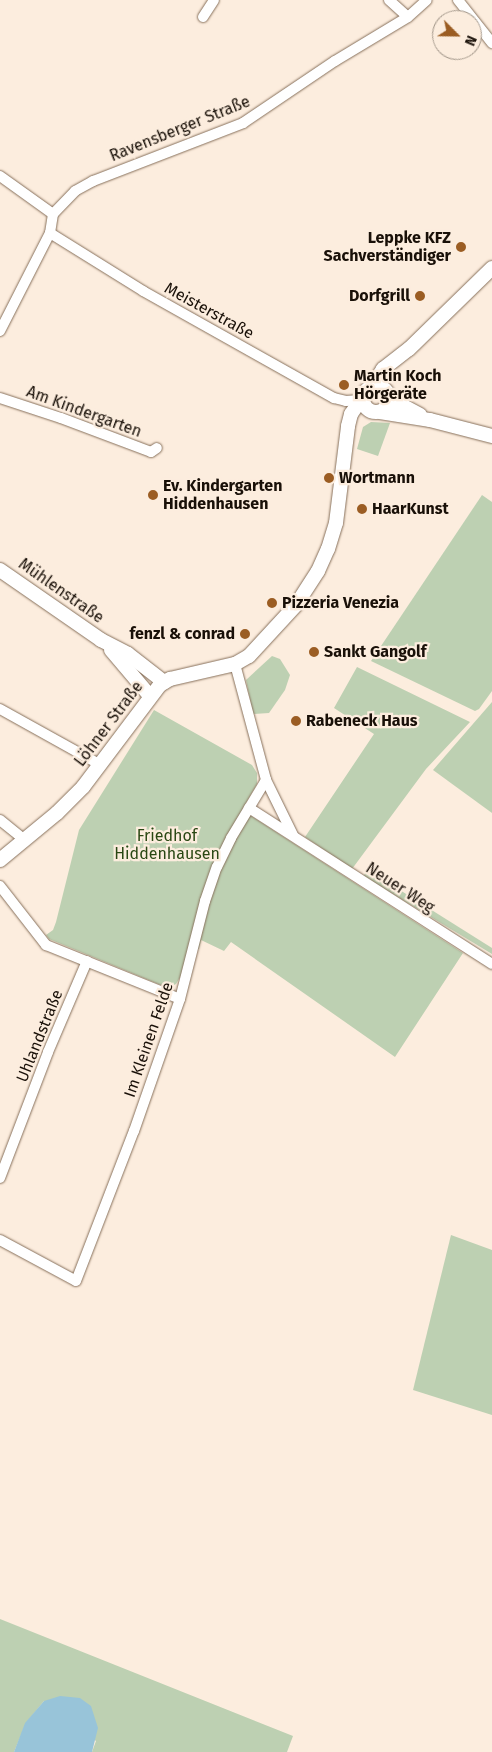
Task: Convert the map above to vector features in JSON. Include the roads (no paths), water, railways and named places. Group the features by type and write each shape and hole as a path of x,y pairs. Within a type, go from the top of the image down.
{"main road":[{"path":"375,411 386,407 383,391 385,381 409,349 492,268"},
{"path":"430,420 383,391 366,389 361,399 364,405 375,411 430,420 492,436"},
{"name":"Löhner Straße","path":"0,860 57,813 101,765 150,696 164,682 235,664 260,646 296,605 318,571 328,549 336,523 348,426 351,414 361,399"},
{"name":"Löhner Straße","path":"345,454 359,420 375,411"},
{"name":"Mühlenstraße","path":"0,570 102,640 128,654 164,682"},
{"name":"Mühlenstraße","path":"102,640 150,696"}],"street":[{"path":"203,17 214,0"},
{"path":"390,0 408,17"},
{"name":"Ravensberger Straße","path":"53,214 75,191 93,181 243,123 335,61 408,17 427,0"},
{"path":"458,0 492,43"},
{"path":"0,176 53,214 50,233 0,331"},
{"name":"Meisterstraße","path":"50,233 143,292 334,398 346,401 361,399"},
{"name":"Am Kindergarten","path":"0,398 61,418 151,452 158,448"},
{"path":"235,664 266,780 293,836"},
{"path":"0,709 101,765"},
{"path":"249,808 266,780"},
{"name":"Neuer Weg","path":"249,808 492,964"},
{"name":"Im Kleinen Felde","path":"0,1240 76,1282 134,1131 180,999 203,909 217,868 249,808"},
{"path":"0,820 25,840"},
{"path":"0,886 46,945 180,999"},
{"name":"Uhlandstraße","path":"0,1178 48,1052 87,961"}],"water":[{"path":"60,1696 80,1698 91,1706 98,1728 92,1752 14,1752 25,1723 44,1701"}],"place":[{"name":"Leppke KFZ Sachverständiger","path":"461,247"},
{"name":"Dorfgrill","path":"420,296"},
{"name":"Martin Koch Hörgeräte","path":"344,385"},
{"name":"Wortmann","path":"329,478"},
{"name":"Ev. Kindergarten Hiddenhausen","path":"153,495"},
{"name":"HaarKunst","path":"362,509"},
{"name":"Pizzeria Venezia","path":"272,603"},
{"name":"fenzl & conrad","path":"245,634"},
{"name":"Sankt Gangolf","path":"314,652"},
{"name":"Rabeneck Haus","path":"296,721"}],"park label":[{"name":"Friedhof Hiddenhausen","path":"167,845"}]}
